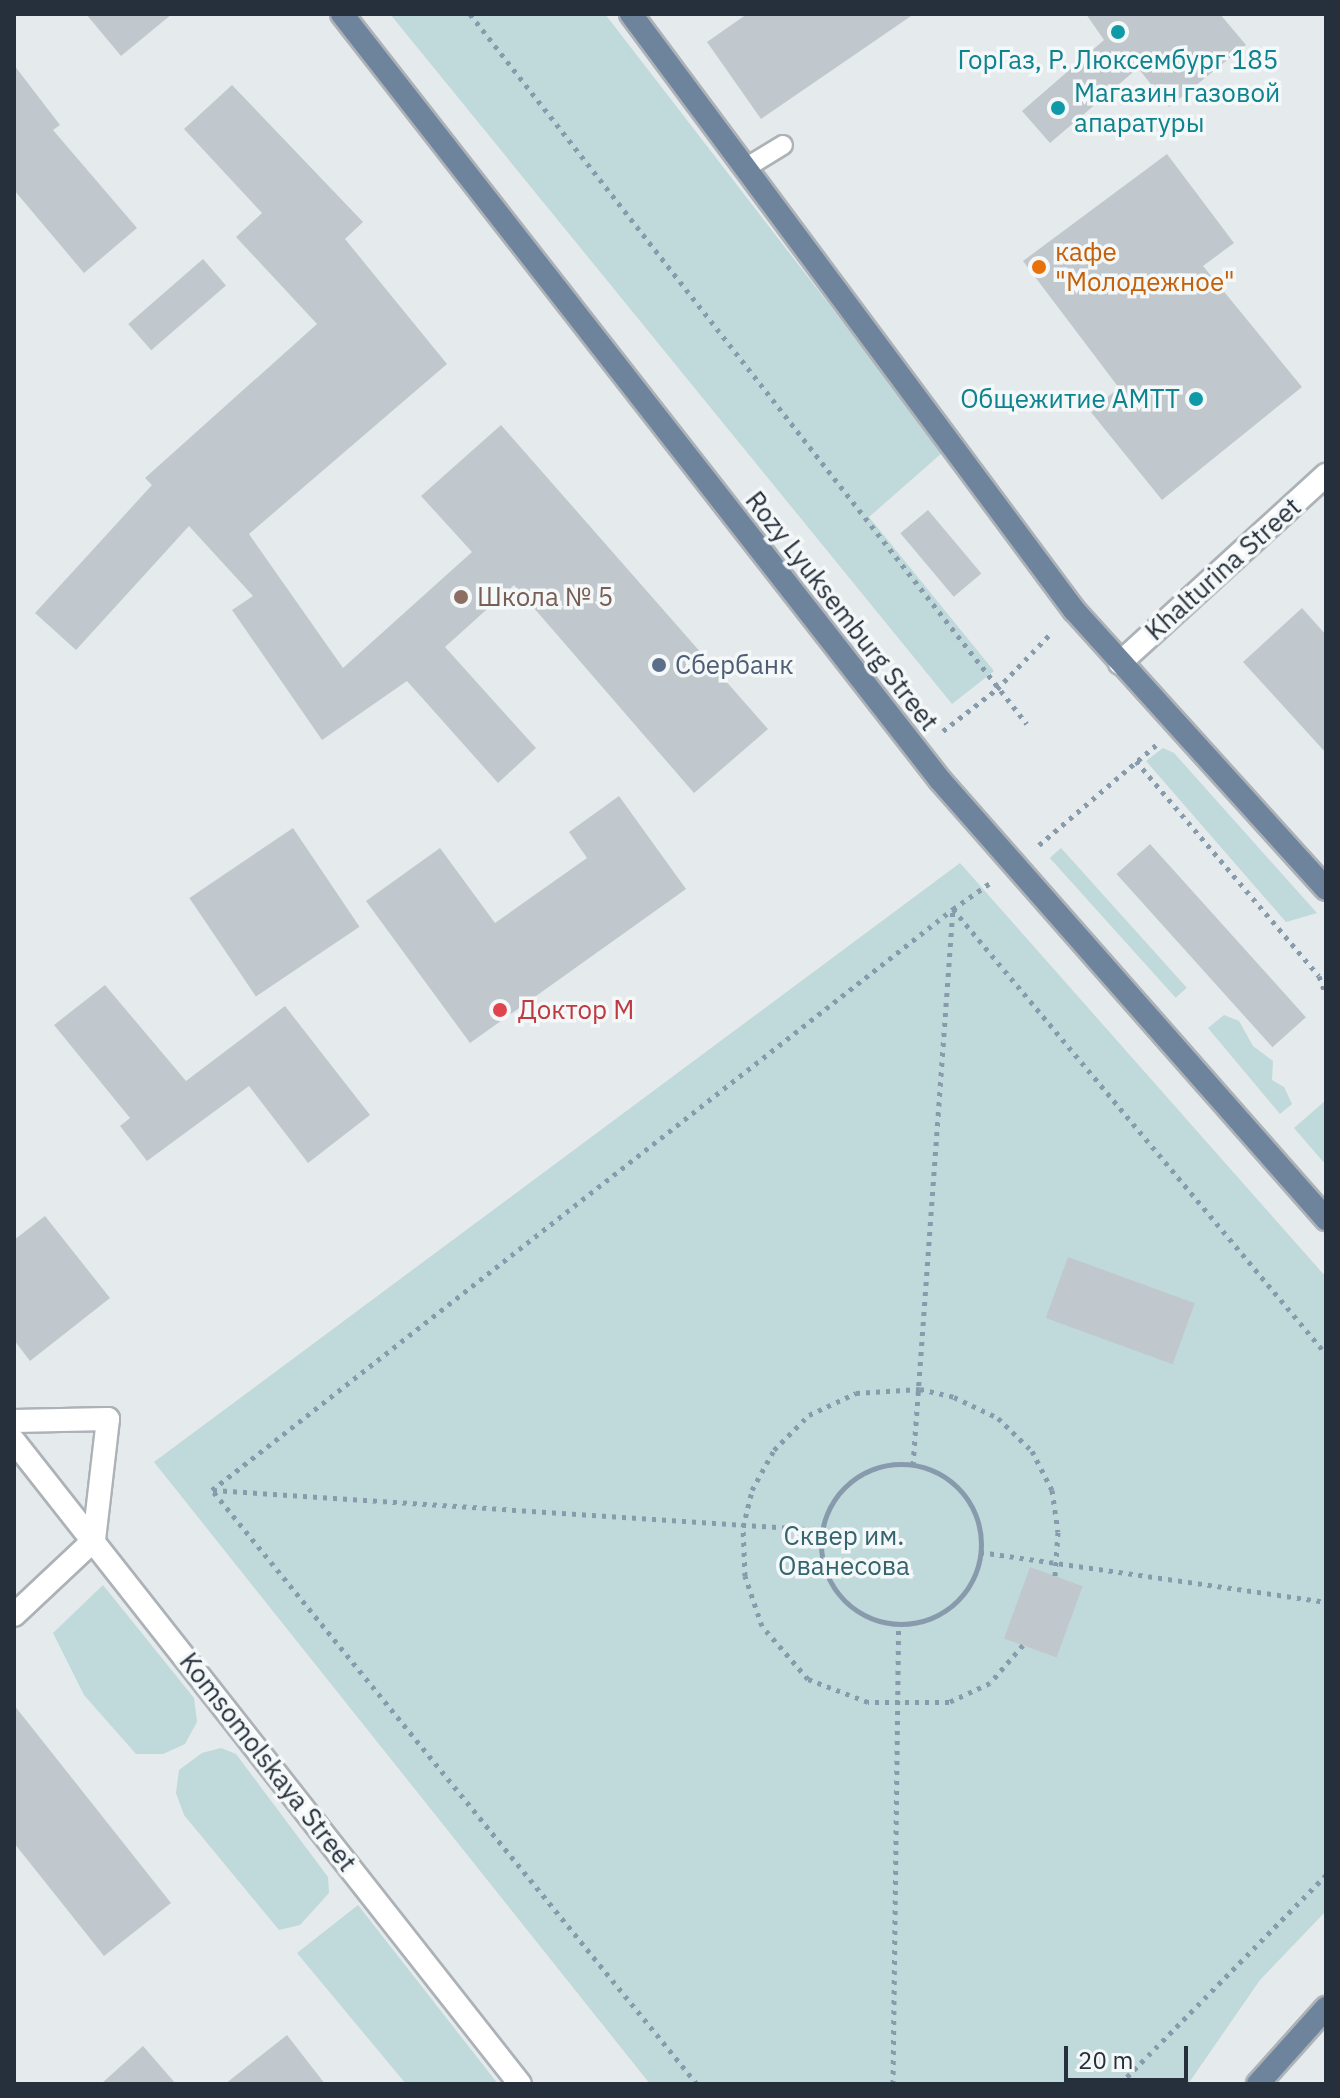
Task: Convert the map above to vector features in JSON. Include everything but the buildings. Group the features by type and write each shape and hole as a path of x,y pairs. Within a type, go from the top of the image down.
{"main road":[{"name":"Rozy Lyuksemburg Street","path":"342,14 916,751 1326,1219"},
{"path":"631,14 1074,610 1176,727 1326,889"},
{"name":"Khalturina Street","path":"1120,663 1326,475"},
{"path":"14,1421 108,1419 94,1540 14,1615"},
{"name":"Komsomolskaya Street","path":"14,1441 520,2084"},
{"path":"1258,2084 1326,2008"}],"lane":[{"path":"747,167 783,145"}],"path":[{"path":"470,14 1027,724"},
{"path":"916,751 997,689 1074,610"},
{"path":"212,1490 953,909 1015,866 1176,727"},
{"path":"1136,761 1319,976 1326,995"},
{"path":"953,909 1326,1354"},
{"path":"913,1465 953,909"},
{"path":"1023,1645 990,1683 949,1702 899,1705 868,1702 808,1679 762,1626 745,1576 743,1527 752,1490 774,1450 809,1415 856,1393 920,1389 954,1397 998,1418 1032,1451 1052,1490 1059,1563 1055,1576"},
{"path":"913,1465 947,1478 965,1495 977,1518 980,1552 967,1591 949,1609 926,1621 899,1625 872,1619 848,1605 830,1584 821,1557 821,1530 830,1504 848,1483 872,1469 913,1465"},
{"path":"212,1490 821,1530"},
{"path":"212,1490 697,2084"},
{"path":"980,1552 1326,1602"},
{"path":"893,2084 899,1625"},
{"path":"1120,2084 1326,1875"}],"green space":[{"path":"390,14 605,14 943,452 869,517 994,671 952,704"},
{"path":"1163,748 1174,753 1317,913 1286,922 1146,761"},
{"path":"1061,848 1187,988 1176,998 1050,858"},
{"name":"Сквер им. Ованесова","path":"960,863 1326,1277 1326,1911 1260,1980 1188,2084 650,2084 154,1462"},
{"path":"1224,1015 1239,1021 1253,1046 1273,1061 1272,1080 1284,1087 1292,1104 1280,1114 1208,1028"},
{"path":"1326,1100 1326,1165 1294,1128"},
{"path":"103,1585 194,1698 197,1722 185,1744 163,1754 136,1754 84,1695 53,1633"},
{"path":"221,1748 236,1754 328,1877 329,1893 300,1925 279,1930 184,1815 176,1793 179,1770 202,1753"},
{"path":"358,1905 498,2084 406,2084 297,1953"}],"place":[{"name":"ГорГаз, Р. Люксембург 185","path":"1118,32"},
{"name":"Магазин газовой апаратуры","path":"1058,108"},
{"name":"кафе \"Молодежное\"","path":"1039,267"},
{"name":"Общежитие АМТТ","path":"1196,399"},
{"name":"Школа № 5","path":"461,597"},
{"name":"Сбербанк","path":"659,665"},
{"name":"Доктор М","path":"500,1010"}]}
